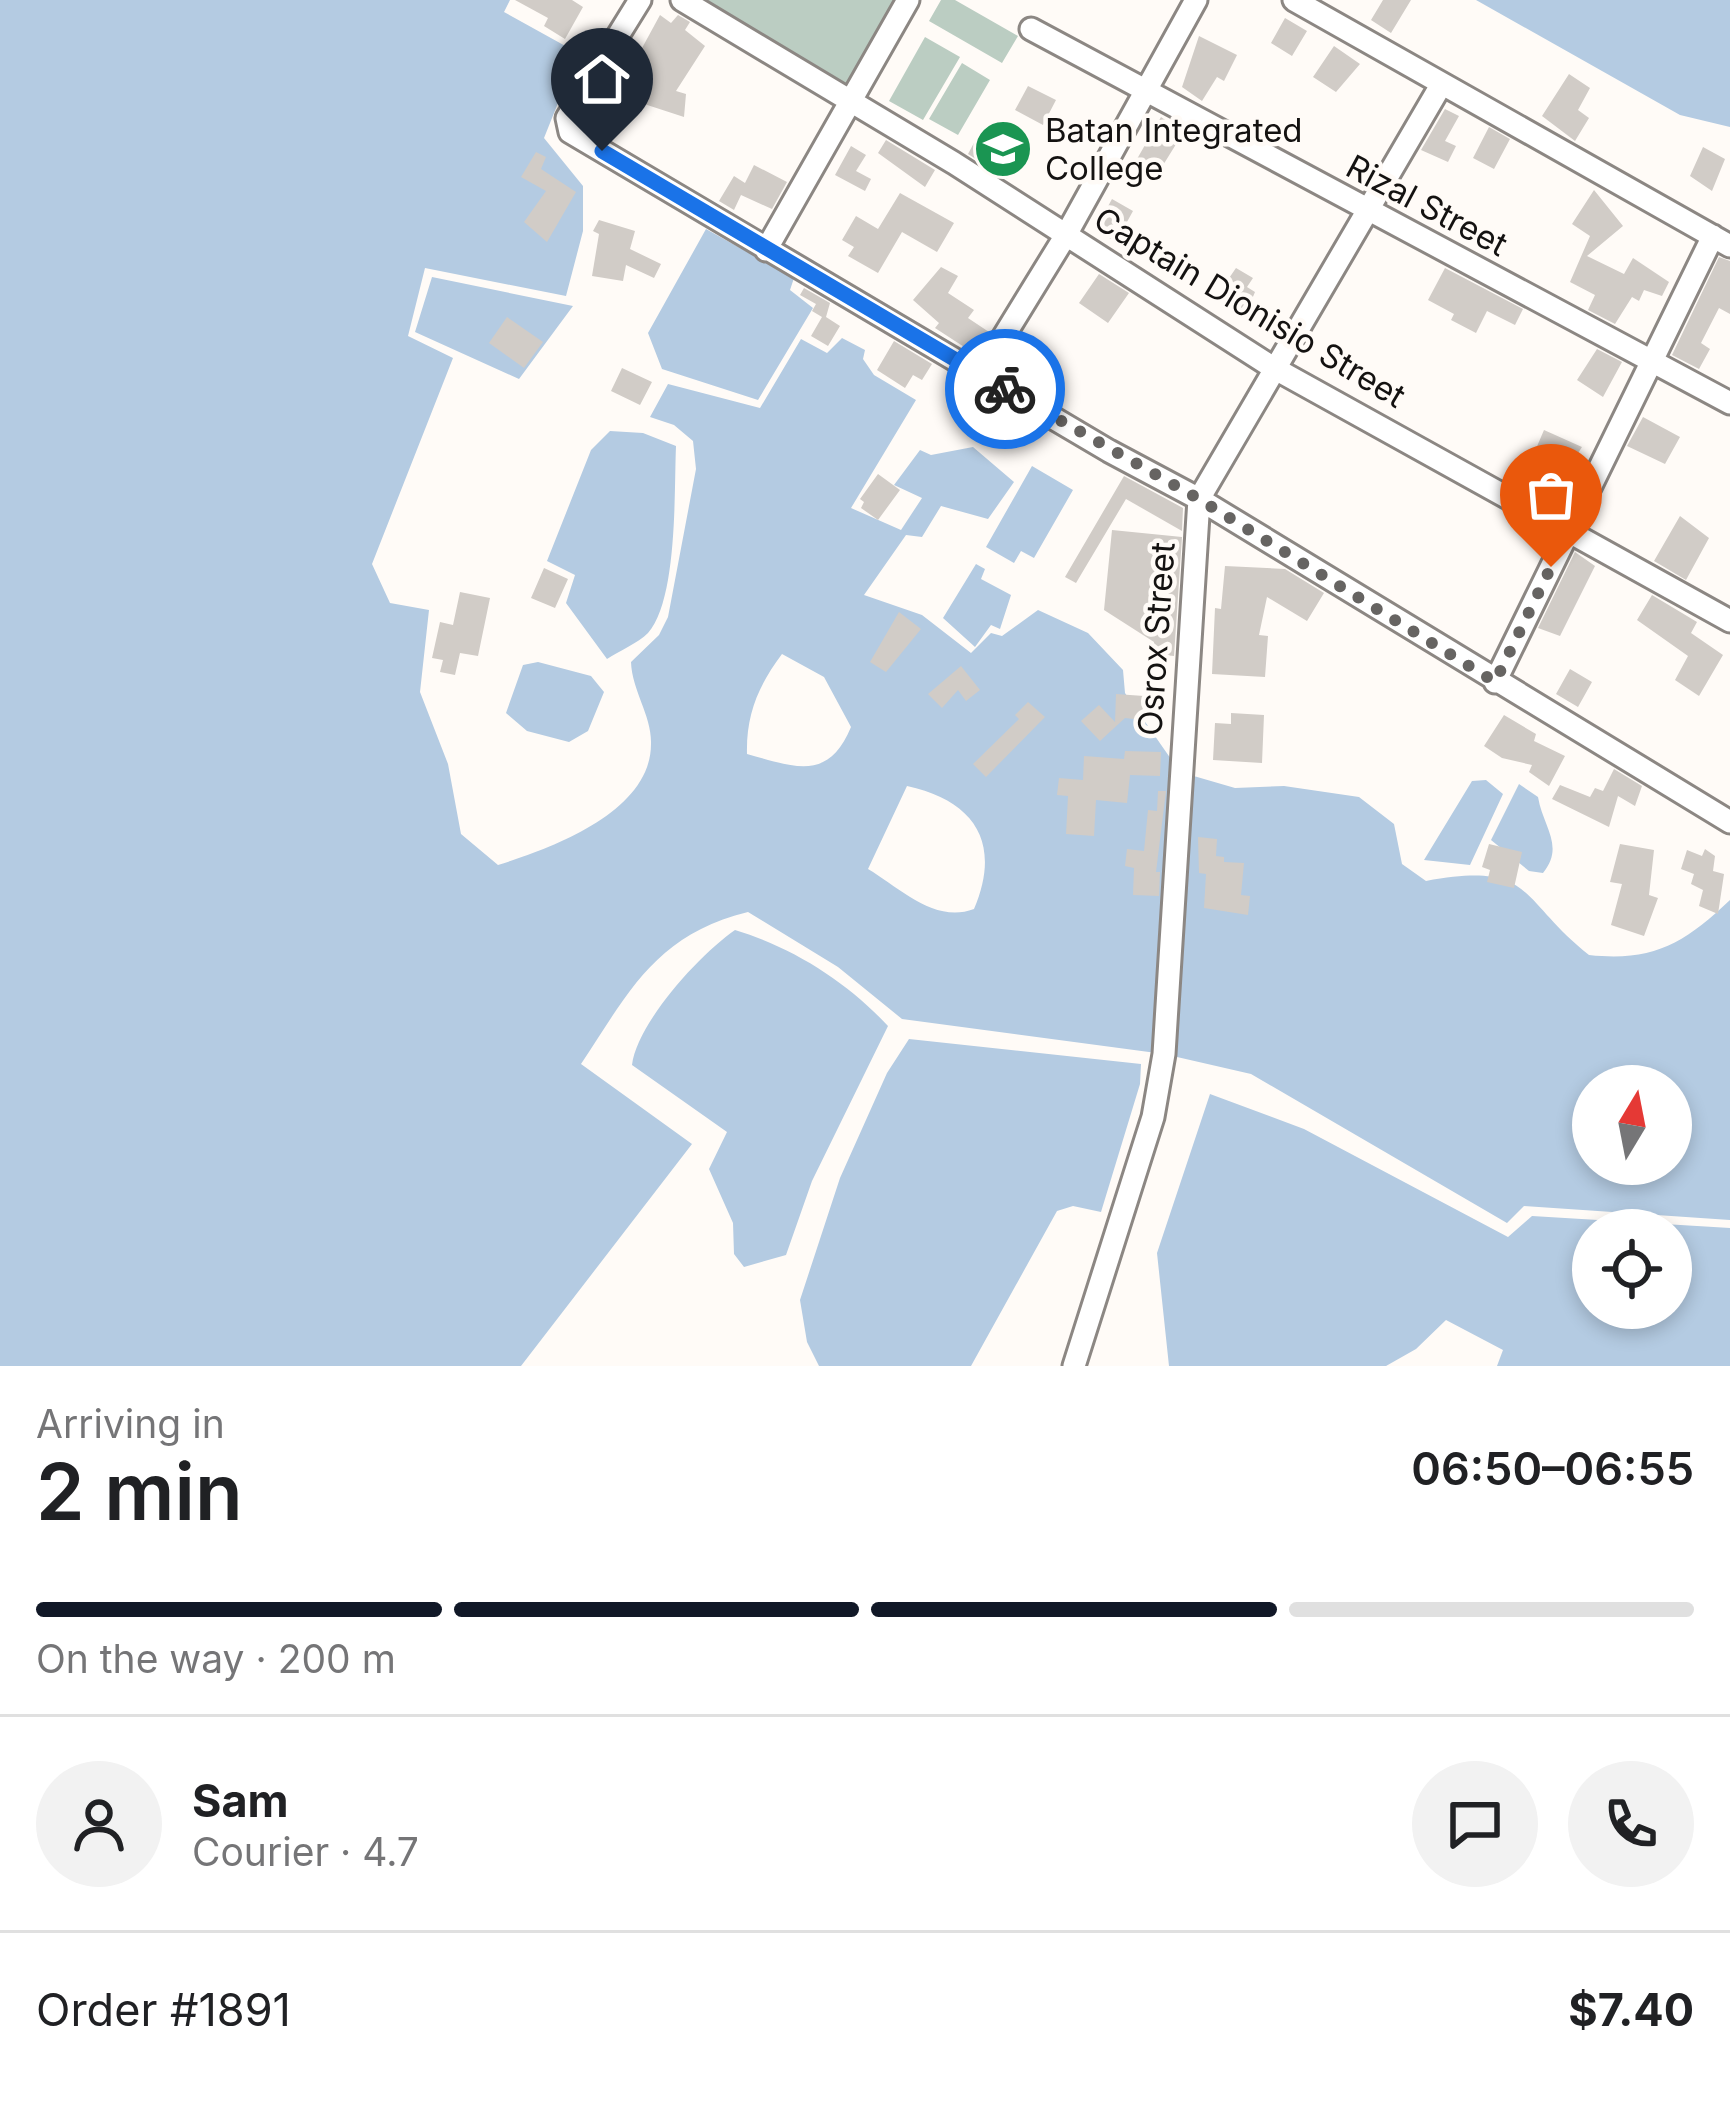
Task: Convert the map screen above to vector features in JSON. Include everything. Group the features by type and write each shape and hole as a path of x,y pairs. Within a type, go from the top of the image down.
{"street":[{"path":"640,0 567,118 570,132 1199,499 1730,822"},
{"name":"Captain Dionisio Street","path":"682,0 1272,367 1570,528 1730,621"},
{"path":"766,250 908,0"},
{"path":"980,374 1066,235 1196,0"},
{"path":"1294,0 1722,241 1651,363 1495,682"},
{"name":"Rizal Street","path":"1031,29 1730,403"},
{"name":"Osrox Street","path":"1074,1366 1153,1117 1168,1012 1199,499 1272,367 1371,212 1441,85"}],"green space":[{"path":"701,0 913,0 859,92"},
{"path":"941,0 955,0 1018,36 1002,63 929,21"},
{"path":"925,37 960,57 923,120 889,101"},
{"path":"962,63 990,80 958,135 929,119"}],"water":[{"path":"0,0 510,0 504,12 578,53 544,138 583,186 583,231 566,296 425,268 408,336 453,358 372,564 390,603 429,610 420,692 448,764 461,834 498,865 595,824 635,789 647,768 650,734 631,662 659,635 668,617 696,469 693,441 674,425 650,417 668,384 760,408 801,339 827,353 842,338 865,350 863,359 874,375 916,400 851,508 901,530 922,498 894,485 920,450 931,455 973,447 1014,482 988,519 941,506 922,537 906,535 864,595 922,615 971,653 991,633 1002,636 1038,610 1088,633 1123,670 1125,693 1180,772 1235,788 1284,786 1359,797 1394,824 1402,864 1426,881 1487,876 1507,881 1589,955 1631,956 1666,947 1730,900 1730,1220 1692,1217 1692,1209 1524,1206 1507,1223 1251,1074 1164,1054 902,1019 838,967 748,912 716,922 690,935 648,969 581,1064 692,1144 521,1366 0,1366","holes":["782,654 824,677 851,727 832,756 821,763 795,766 747,754 755,701","907,786 950,802 976,828 985,864 974,909 945,912 932,908 868,869"]},
{"path":"1476,0 1730,0 1730,127 1680,115"},
{"path":"706,229 794,278 790,290 813,308 758,400 662,369 648,333"},
{"path":"432,277 573,306 519,379 415,332"},
{"path":"610,431 643,433 676,446 665,596 648,633 607,659 566,603 575,575 547,561 591,450"},
{"path":"1032,466 1073,490 1034,558 1021,551 1014,563 986,547"},
{"path":"976,564 985,569 981,579 1011,595 1000,629 991,625 975,647 943,618"},
{"path":"538,662 591,676 604,692 588,731 569,742 527,731 506,713 523,665"},
{"path":"1486,780 1503,794 1470,865 1424,860 1472,781"},
{"path":"1519,784 1538,797 1551,836 1552,854 1543,873 1529,871 1491,840"},
{"path":"735,930 818,968 888,1026 812,1181 786,1255 744,1267 734,1254 733,1223 709,1169 727,1132 632,1065 645,1030 672,991"},
{"path":"909,1039 1141,1064 1140,1084 1101,1212 1073,1206 1057,1211 971,1366 819,1366 807,1342 800,1300 840,1178 887,1073"},
{"path":"1210,1094 1304,1129 1508,1237 1532,1216 1572,1218 1572,1329 1692,1329 1692,1226 1730,1228 1730,1366 1497,1366 1503,1350 1446,1320 1416,1349 1386,1366 1169,1366 1157,1253"}],"building":[{"path":"515,0 572,0 583,7 565,39 544,26 548,18"},
{"path":"1383,0 1411,0 1391,33 1371,20"},
{"path":"660,15 671,23 678,15 690,22 685,30 705,46 676,91 686,94 684,117 635,101 614,135 598,129"},
{"path":"1285,18 1307,31 1292,56 1271,43"},
{"path":"1199,36 1237,55 1224,81 1217,77 1202,101 1182,87"},
{"path":"1334,46 1360,64 1336,92 1313,77"},
{"path":"1569,74 1590,88 1578,110 1589,118 1575,141 1542,116"},
{"path":"1028,86 1056,100 1043,125 1015,110"},
{"path":"1445,109 1459,116 1445,141 1456,146 1448,162 1421,150"},
{"path":"1161,117 1183,133 1160,170 1137,159"},
{"path":"1489,127 1510,139 1494,169 1473,158"},
{"path":"982,128 1023,150 1007,179 968,154"},
{"path":"886,140 935,170 925,187 878,153"},
{"path":"851,146 866,155 856,171 871,179 865,191 835,175"},
{"path":"1703,147 1725,159 1712,191 1690,176"},
{"path":"536,152 546,157 541,169 576,192 547,242 524,222 546,191 521,177"},
{"path":"754,165 787,182 772,209 741,195 734,210 719,201 734,176 745,183"},
{"path":"1594,190 1623,226 1587,256 1624,274 1633,258 1669,282 1662,296 1644,290 1639,301 1632,297 1615,324 1588,310 1595,295 1570,282 1590,236 1572,224"},
{"path":"900,193 954,223 937,252 902,232 878,273 848,256 854,247 842,240 856,216 878,229"},
{"path":"1112,199 1133,211 1116,242 1095,230"},
{"path":"599,220 635,231 630,249 661,264 654,278 626,265 623,281 592,276 599,234 593,231"},
{"path":"1719,257 1730,261 1730,314 1719,308 1701,343 1710,349 1699,369 1672,355"},
{"path":"941,267 958,276 948,293 974,310 968,318 989,332 975,354 935,328 939,323 913,300"},
{"path":"1236,268 1253,278 1247,287 1255,292 1244,318 1216,297"},
{"path":"1445,268 1523,309 1515,325 1487,311 1476,333 1451,320 1454,314 1428,300"},
{"path":"1099,274 1129,293 1108,323 1079,303"},
{"path":"804,288 830,303 826,317 840,326 828,346 811,336 822,317 812,311 816,304 800,295"},
{"path":"507,317 543,342 524,368 489,343"},
{"path":"894,341 932,364 922,380 913,375 905,388 877,370"},
{"path":"1597,349 1622,362 1603,397 1577,380"},
{"path":"622,368 652,382 640,405 611,391"},
{"path":"1643,417 1680,437 1665,464 1627,446"},
{"path":"1544,430 1582,447 1567,470 1532,458"},
{"path":"878,474 900,490 878,520 861,508 864,502 860,499"},
{"path":"1124,476 1183,508 1182,531 1126,499 1076,583 1065,577"},
{"path":"1680,516 1709,538 1686,580 1654,561"},
{"path":"1112,530 1182,537 1174,656 1153,654 1154,642 1104,610"},
{"path":"1575,552 1595,566 1560,636 1538,628"},
{"path":"1225,566 1285,569 1324,593 1307,621 1267,597 1259,635 1268,636 1265,677 1212,674 1215,608 1221,609"},
{"path":"544,568 568,579 555,608 531,598"},
{"path":"460,592 490,598 478,656 460,653 455,675 440,672 443,660 432,658 440,622 453,625"},
{"path":"1652,595 1697,622 1691,633 1723,655 1699,696 1675,680 1688,656 1637,620"},
{"path":"899,612 921,629 886,672 870,662"},
{"path":"961,666 980,690 966,701 958,690 942,708 928,694"},
{"path":"1570,669 1592,682 1578,707 1556,694"},
{"path":"1116,694 1144,696 1143,720 1125,718 1100,741 1081,721 1099,705 1115,722"},
{"path":"1028,702 1045,717 986,777 973,764 1019,719 1015,715"},
{"path":"1231,713 1264,715 1262,763 1213,760 1215,723 1231,724"},
{"path":"1504,715 1536,734 1534,741 1565,756 1549,786 1529,772 1532,765 1502,758 1484,746"},
{"path":"1125,751 1161,752 1160,776 1130,775 1127,803 1096,800 1094,836 1066,834 1068,796 1057,795 1059,778 1083,780 1084,756 1124,759"},
{"path":"1614,769 1642,786 1635,806 1618,796 1609,827 1552,799 1560,785 1590,797 1595,788 1603,791"},
{"path":"1158,791 1166,791 1156,872 1160,872 1159,896 1133,895 1134,868 1125,866 1127,849 1144,851 1148,810 1157,811"},
{"path":"1198,837 1217,839 1216,856 1224,857 1224,862 1244,863 1241,895 1250,896 1248,915 1204,908 1206,874 1199,873"},
{"path":"1489,844 1522,852 1514,888 1487,882 1490,870 1482,867"},
{"path":"1620,844 1654,850 1649,895 1658,898 1644,936 1611,925 1622,884 1610,882"},
{"path":"1705,849 1715,856 1713,871 1724,874 1718,914 1699,906 1703,890 1691,884 1694,874 1681,869 1687,850 1702,856"}],"way so far":[{"path":"1005,389 1199,499 1495,682 1551,567"}],"place":[{"name":"Batan Integrated College","path":"1003,149"}],"route":[{"path":"602,151 1005,389"}]}
